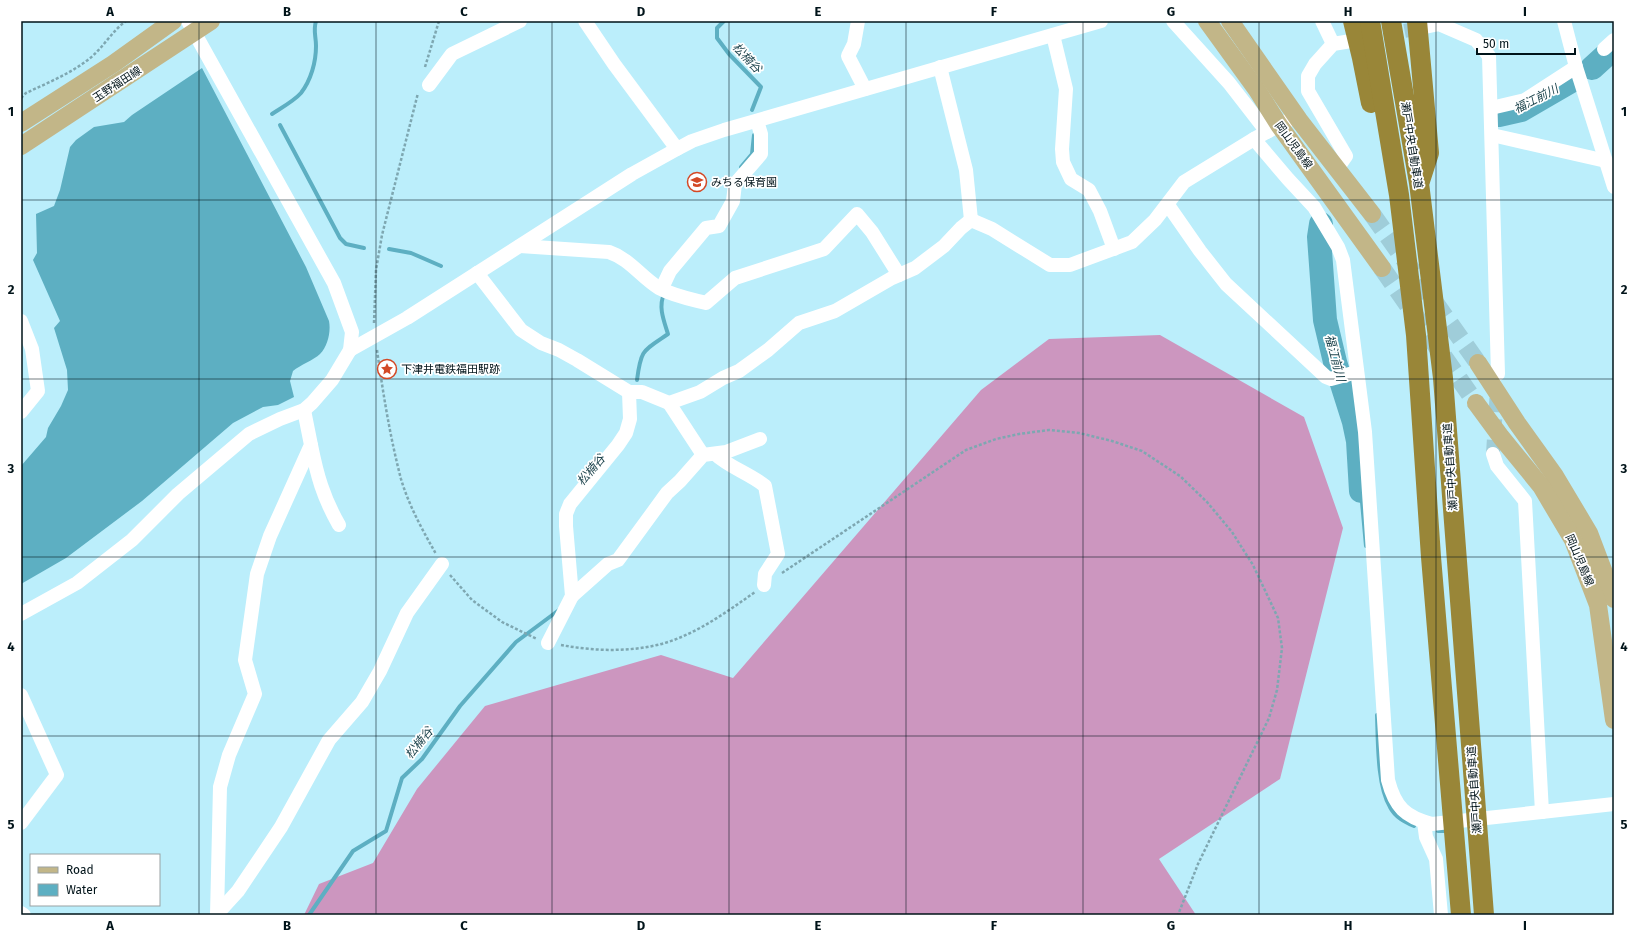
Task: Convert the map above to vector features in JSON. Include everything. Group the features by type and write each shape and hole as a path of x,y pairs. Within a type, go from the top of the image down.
{"highway":[{"path":"1419,183 1429,153 1420,23"},
{"name":"瀬戸中央自動車道","path":"1392,24 1419,183 1443,378 1484,915"},
{"name":"瀬戸中央自動車道","path":"1360,31 1362,58 1416,335 1431,557 1461,915"}],"main road":[{"name":"玉野福田線","path":"21,123 113,64 173,21"},
{"name":"玉野福田線","path":"21,146 191,27 211,21"},
{"name":"岡山児島線","path":"1207,21 1257,90 1273,129 1382,268"},
{"name":"岡山児島線","path":"1230,21 1296,116 1372,214"},
{"name":"岡山児島線","path":"1478,363 1517,423 1555,476 1589,533 1614,599"},
{"name":"岡山児島線","path":"1476,403 1501,437 1542,486 1573,540 1598,605 1614,720"}],"street":[{"path":"424,82 452,54 520,21"},
{"path":"585,21 614,64 677,149"},
{"path":"858,21 854,44 848,56 865,89"},
{"path":"1173,21 1273,129"},
{"path":"1322,21 1333,44"},
{"path":"1564,21 1576,67 1614,187"},
{"path":"350,350 374,337 477,273 632,174 677,149 705,137 757,121 1094,22"},
{"path":"1420,23 1439,22 1476,40 1489,56 1498,374"},
{"path":"21,614 77,583 126,545 178,494 249,434 280,419 304,410 332,380 350,350 352,332 334,283 191,27"},
{"path":"1337,169 1346,156 1308,92 1308,76 1315,64 1333,44 1360,31"},
{"path":"1053,35 1066,89 1062,149 1063,162 1072,179 1089,190 1100,211 1114,249"},
{"path":"940,67 966,170 970,220"},
{"path":"1491,108 1525,100 1576,67"},
{"path":"970,220 992,229 1050,265 1070,265 1132,242 1168,205 1184,182 1254,139 1296,116"},
{"path":"662,288 670,271 706,228 719,226 733,201 735,184 761,154 761,134 757,121"},
{"path":"1492,135 1606,161"},
{"path":"1254,139 1288,180 1314,206 1338,247 1343,260 1346,375 1365,432 1388,780 1392,795 1399,807 1414,819 1432,824 1614,804"},
{"path":"1168,205 1200,251 1226,284 1326,377 1331,379 1346,375"},
{"path":"520,246 609,252 620,256 662,288 679,296 706,303 735,278 824,249 857,214 872,232 899,275"},
{"path":"669,403 700,392 723,378 739,371 768,350 799,323 835,312 899,275 915,268 944,246 970,220"},
{"path":"477,273 521,330 541,343 559,350 577,360 629,392 642,392 669,403 709,454 731,467 757,479 765,486 778,554 765,574 764,585"},
{"path":"21,321 26,351 38,391 21,412"},
{"path":"572,596 566,514 570,504 626,433 630,419 629,392"},
{"path":"304,410 319,481 339,524"},
{"path":"548,643 572,596 608,564 618,560 667,492 709,454 726,452 760,439"},
{"path":"217,914 220,787 229,755 255,694 245,660 257,574 270,536 311,445"},
{"path":"1493,454 1497,466 1524,501 1542,812"},
{"path":"217,914 238,891 281,827 329,740 362,702 380,671 407,613 442,564"},
{"path":"21,696 57,776 21,823"},
{"path":"1424,822 1426,837 1436,859 1441,915"}],"path":[{"path":"21,98 26,93 68,73 89,59 103,46 121,24 126,21"},
{"path":"439,21 424,82 382,235 376,270 374,337 385,405 402,480 420,527 446,572 472,600 502,622 521,632 548,643 581,649 598,650 631,648 662,643 679,638 711,622 966,450 996,439 1049,430 1079,433 1112,441 1142,451 1180,476 1207,502 1232,532 1253,565 1278,618 1282,648 1277,690 1269,718 1198,864 1178,915"}],"shaded area":[{"path":"1160,335 1304,417 1343,528 1280,779 1159,859 1196,915 304,915 319,884 373,863 417,789 485,706 661,655 733,678 981,390 1049,339"}],"water":[{"path":"202,68 306,267 329,321 330,325 327,343 320,354 293,371 290,381 294,397 278,405 263,407 233,423 142,501 66,558 21,584 21,466 46,437 48,428 61,406 68,390 67,370 54,328 60,321 33,260 37,253 36,214 54,206 60,190 70,147 76,140 94,127 124,122 132,115"}],"waterway":[{"path":"272,114 298,96 308,82 315,58 316,21"},
{"name":"松楠谷","path":"724,21 717,28 717,38 729,54 761,87 752,110"},
{"name":"福江前川","path":"1592,68 1614,48"},
{"name":"福江前川","path":"1499,115 1521,110 1571,81"},
{"path":"280,125 340,238 346,244 364,248"},
{"name":"松楠谷","path":"741,167 752,154 754,135"},
{"name":"福江前川","path":"1321,224 1319,237 1325,320 1335,362 1354,422 1358,441 1361,491"},
{"path":"389,249 411,253 441,266"},
{"name":"松楠谷","path":"637,380 642,356 648,348 668,334 663,319 662,299 664,294"},
{"path":"1361,491 1366,546"},
{"name":"松楠谷","path":"309,915 353,851 386,831 402,778 422,759 460,706 516,642 559,610"},
{"path":"1377,715 1380,775 1386,798 1395,814 1414,826"},
{"path":"1438,831 1449,831"}],"tunnel":[{"path":"1384,35 1425,27"},
{"path":"1372,214 1478,363"},
{"path":"1382,268 1476,403"},
{"path":"1493,454 1497,389"}],"place":[{"name":"みちる保育園","path":"697,182"},
{"name":"下津井電鉄福田駅跡","path":"387,369"}]}
